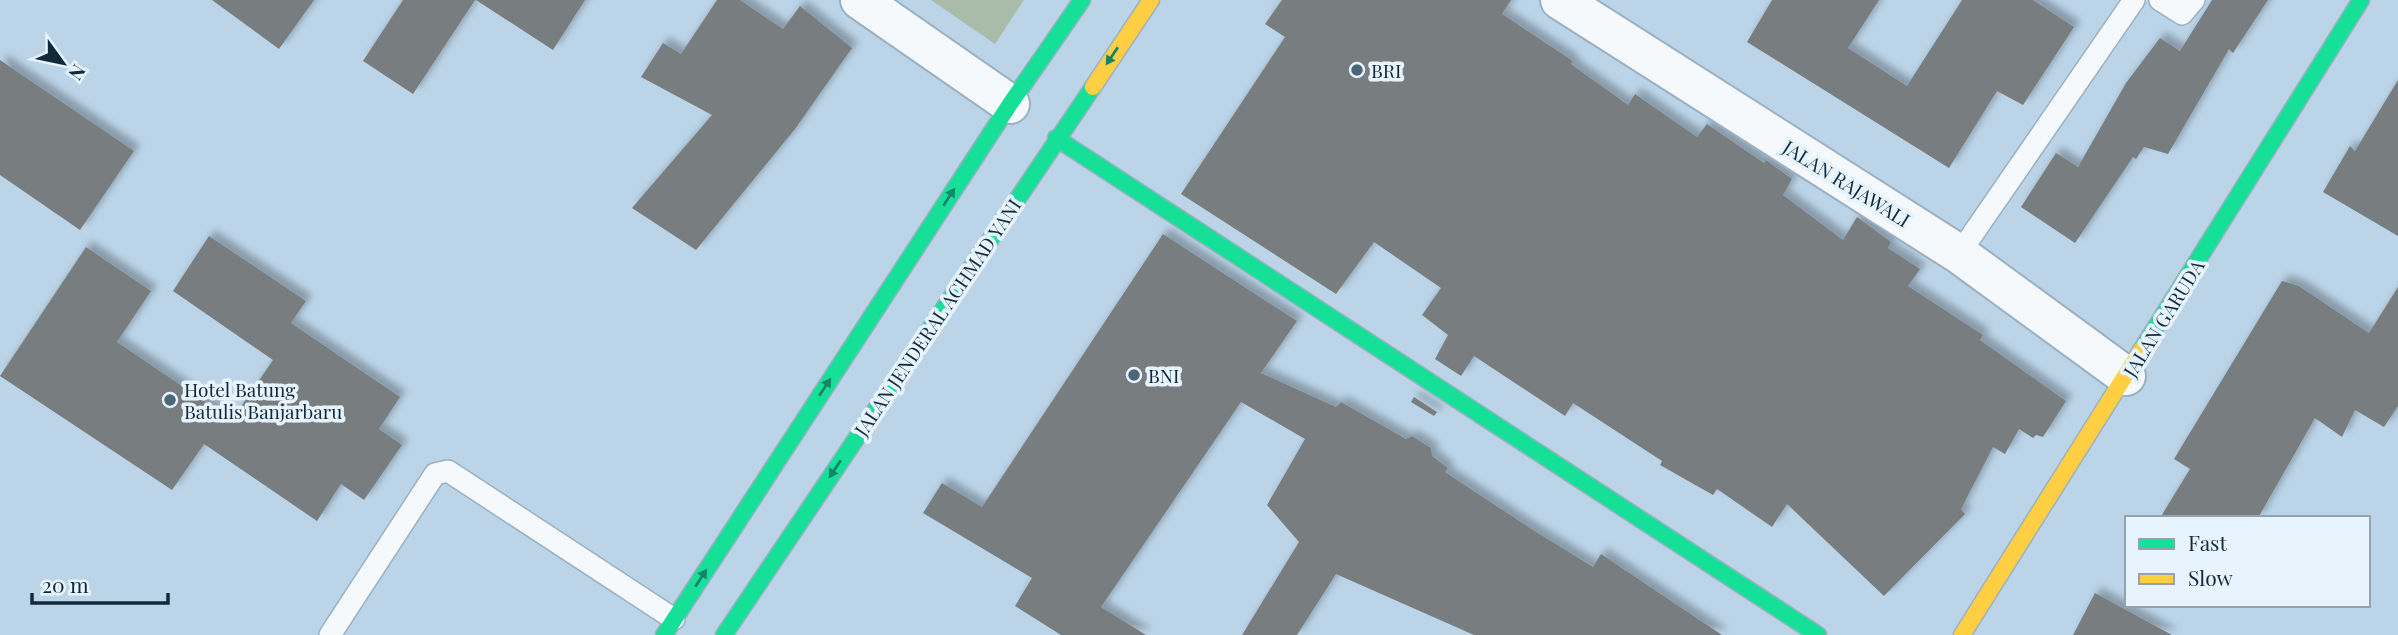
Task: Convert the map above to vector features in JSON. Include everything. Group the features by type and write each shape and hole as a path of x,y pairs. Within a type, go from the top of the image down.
{"main road":[{"path":"669,627 1010,104 1082,0"},
{"name":"JALAN JENDERAL ACHMAD YANI","path":"724,635 1151,0"},
{"name":"JALAN GARUDA","path":"1962,635 2361,0"},
{"path":"1056,138 1818,635"}],"street":[{"path":"860,0 1010,104"},
{"name":"JALAN RAJAWALI","path":"1560,0 1959,254 2126,376"}],"lane":[{"path":"1959,254 2134,0"},
{"path":"2160,0 2182,14 2194,0"},
{"path":"330,635 435,474 448,471 669,627"}],"green space":[{"path":"931,0 1024,0 995,44"}],"building":[{"path":"212,0 314,0 279,49"},
{"path":"403,0 475,0 413,94 363,61"},
{"path":"476,0 585,0 553,50"},
{"path":"717,0 740,0 783,29 800,6 852,48 795,129 696,250 632,208 712,115 641,77 663,43 681,54"},
{"path":"1282,0 1511,0 1502,14 1573,61 1571,64 1628,105 1635,94 1697,137 1707,124 1764,163 1766,160 1792,179 1783,195 1843,240 1857,217 1891,242 1888,248 1920,269 1908,286 1983,335 1980,340 2066,401 2043,437 2036,435 2033,438 2019,429 2005,454 1993,447 1961,509 1965,514 1884,596 1787,504 1772,527 1717,489 1713,495 1660,465 1662,461 1573,403 1565,416 1474,356 1461,376 1435,359 1448,335 1422,315 1441,288 1374,242 1336,294 1181,194 1285,37 1265,24"},
{"path":"1772,0 1879,0 1848,48 1907,86 1962,0 2033,0 2074,27 2023,105 1997,91 1949,168 1747,42"},
{"path":"2212,0 2268,0 2233,53 2229,49 2168,154 2144,147 2136,159 2133,157 2075,243 2021,207 2056,153 2078,167 2126,83 2160,38 2180,51"},
{"path":"0,60 134,151 80,230 0,175"},
{"path":"2398,80 2398,236 2323,192 2350,146 2355,151"},
{"path":"1163,234 1297,321 1261,373 1336,407 1341,402 1406,439 1412,436 1431,448 1432,456 1448,468 1445,472 1533,530 1593,567 1601,554 1722,635 1474,635 1336,574 1297,635 1242,635 1299,542 1267,505 1305,439 1241,402 1101,607 1146,635 1061,635 1015,606 1032,578 923,513 942,483 982,507"},
{"path":"209,236 306,301 291,323 400,397 379,429 402,445 364,500 341,484 317,521 204,444 172,490 0,376 86,247 151,291 117,342 232,420 273,360 173,291"},
{"path":"2282,281 2299,286 2369,333 2398,287 2398,406 2384,427 2355,410 2342,437 2315,418 2259,516 2161,516 2190,469 2174,459"},
{"path":"1414,397 1437,412 1434,416 1411,402"},
{"path":"2095,593 2172,635 2073,635"}],"traffic: fast":[{"path":"664,635 1010,104 1082,0"},
{"path":"2142,349 2361,0"},
{"path":"724,635 1093,87"},
{"path":"1056,138 1818,635"}],"traffic: slow":[{"path":"1093,87 1151,0"},
{"path":"1962,635 2142,349"}],"place":[{"name":"BRI","path":"1357,70"},
{"name":"BNI","path":"1134,375"},
{"name":"Hotel Batung Batulis Banjarbaru","path":"170,400"}]}
